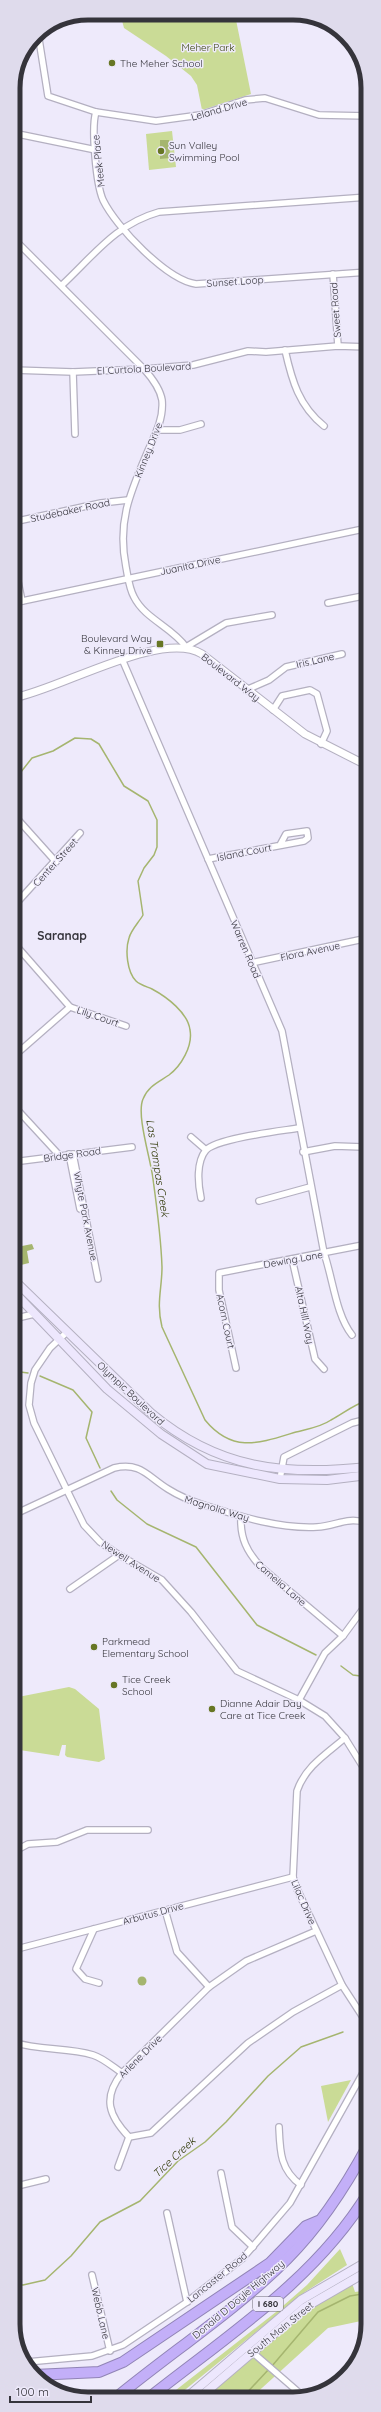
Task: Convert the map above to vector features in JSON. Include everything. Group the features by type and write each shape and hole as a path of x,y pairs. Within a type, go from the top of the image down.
{"highway":[{"name":"Donald D Doyle Highway","path":"123,2392 273,2272 320,2220 347,2183 361,2158"},
{"name":"Donald D Doyle Highway","path":"156,2392 303,2273 335,2238 361,2203"},
{"path":"43,2375 99,2372 123,2362 270,2264 306,2226 320,2220"}],"main road":[{"name":"Olympic Boulevard","path":"20,1286 166,1426 214,1454 248,1464 281,1470 325,1472 361,1468"},
{"name":"Olympic Boulevard","path":"20,1299 107,1388 161,1434 207,1464 280,1479 327,1480 361,1476"},
{"name":"South Main Street","path":"193,2392 301,2300 361,2265"},
{"name":"South Main Street","path":"206,2392 251,2351 304,2308 361,2275"}],"street":[{"name":"Leland Drive","path":"39,41 48,96 96,112 162,122 200,115 245,100 265,98 319,115 361,116"},
{"name":"Meek Place","path":"96,112 96,150 102,198 122,228"},
{"path":"20,134 96,150"},
{"path":"62,284 122,228 135,220 159,212 361,198"},
{"name":"Sunset Loop","path":"122,228 174,277 190,283 361,272"},
{"name":"Kinney Drive","path":"20,245 62,284 144,369 158,387 162,401 157,430 128,500 122,530 128,578 137,602 181,639 186,647"},
{"name":"Sweet Road","path":"333,274 338,346"},
{"name":"El Curtola Boulevard","path":"20,370 73,372 193,366 248,351 338,346 361,347"},
{"path":"285,350 291,376 300,400 315,419 324,426"},
{"path":"73,372 75,434"},
{"path":"157,430 180,430 201,424"},
{"name":"Studebaker Road","path":"20,520 101,503 128,500"},
{"name":"Juanita Drive","path":"22,601 361,529"},
{"path":"20,591 22,601"},
{"path":"328,603 361,596"},
{"path":"20,696 33,693 122,659 186,647 226,623 272,615"},
{"name":"Boulevard Way","path":"186,647 202,654 304,734 321,744 361,763"},
{"name":"Iris Lane","path":"246,690 269,680 286,667 342,654"},
{"name":"Warren Road","path":"122,659 282,1031 303,1152 324,1253 334,1283 340,1315 352,1335"},
{"path":"273,710 282,696 314,691 320,697 326,726 326,736 321,744"},
{"path":"20,822 56,862"},
{"name":"Island Court","path":"208,859 280,846 304,841 308,838 307,831 286,834 280,846"},
{"name":"Center Street","path":"20,900 56,862 80,833"},
{"name":"Flora Avenue","path":"252,963 361,940"},
{"path":"20,950 70,1007 20,1051"},
{"name":"Lily Court","path":"70,1007 126,1026"},
{"path":"20,1112 60,1156"},
{"path":"201,1198 199,1172 206,1150 224,1141 299,1128"},
{"path":"191,1137 206,1150"},
{"path":"303,1152 334,1146 361,1147"},
{"name":"Bridge Road","path":"20,1161 132,1147"},
{"name":"Whyte Park Avenue","path":"71,1154 80,1209 85,1211 98,1279"},
{"path":"259,1201 310,1187"},
{"name":"Dewing Lane","path":"219,1273 361,1245"},
{"name":"Alta Hill Way","path":"292,1259 315,1359 324,1368"},
{"name":"Acorn Court","path":"219,1273 219,1290 236,1368"},
{"path":"20,1317 34,1314"},
{"name":"Newell Avenue","path":"67,1332 50,1348 35,1370 31,1383 29,1405 34,1423 65,1490 84,1525 100,1542 118,1555 162,1580 191,1612 237,1670 299,1700 325,1716 345,1738 361,1764"},
{"path":"280,1479 282,1459 288,1454 352,1423 361,1421"},
{"name":"Magnolia Way","path":"20,1512 114,1468 129,1466 145,1472 168,1489 187,1499 242,1517 295,1526 319,1527 339,1521 361,1521"},
{"name":"Camelia Lane","path":"242,1517 240,1529 244,1542 252,1558 343,1636"},
{"path":"70,1589 118,1555"},
{"path":"299,1700 325,1653 343,1636 361,1612"},
{"name":"Lilac Drive","path":"345,1738 309,1768 301,1778 298,1791 293,1877 316,1931 342,1985 361,2014"},
{"path":"20,1848 28,1844 57,1842 87,1830 148,1830"},
{"name":"Arbutus Drive","path":"20,1948 293,1877"},
{"path":"164,1910 177,1952 209,1987"},
{"path":"94,1929 76,1969 85,1979 99,1983"},
{"name":"Arlene Drive","path":"129,2137 116,2122 109,2103 113,2084 122,2073 209,1987 246,1962 316,1931"},
{"path":"118,2167 129,2137 151,2134 248,2043 293,2012 342,1985"},
{"path":"20,2044 35,2048 68,2049 95,2056 122,2073"},
{"name":"Lancaster Road","path":"31,2362 78,2358 110,2351 136,2338 188,2302 237,2263 253,2247 290,2203 361,2077"},
{"path":"279,2127 282,2162 286,2172 301,2184"},
{"path":"221,2173 232,2227 253,2247"},
{"path":"20,2185 46,2179"},
{"path":"167,2213 188,2302"},
{"name":"Webb Lane","path":"92,2275 110,2351"},
{"path":"251,2351 265,2365 298,2392"}],"green space":[{"name":"Meher Park","path":"122,20 236,20 251,94 202,110 197,85 191,76 166,56 124,28"},
{"name":"Sun Valley Swimming Pool","path":"172,131 176,167 149,170 146,134"},
{"path":"69,1687 75,1689 99,1709 105,1759 99,1762 67,1757 65,1755 66,1745 62,1745 59,1756 20,1750 20,1697"},
{"path":"351,2080 328,2122 321,2086"},
{"path":"340,2249 347,2265 305,2292 182,2392 173,2392 276,2312 307,2285"},
{"path":"351,2280 355,2292 361,2291 361,2321 328,2328 258,2392 206,2392 287,2321"}],"shaded area":[{"path":"160,140 169,140 170,158 160,159"},
{"path":"32,1244 34,1249 27,1251 29,1263 21,1265 20,1246"},
{"path":"140,1977 144,1977 146,1981 144,1985 140,1985 138,1983 138,1979"}],"waterway":[{"name":"Las Trampas Creek","path":"20,773 32,758 53,751 75,738 91,739 99,744 124,786 148,801 157,820 157,847 154,855 144,868 138,881 143,915 130,935 127,955 129,967 136,981 158,992 176,1006 185,1018 190,1030 190,1043 182,1061 169,1075 154,1085 145,1095 141,1106 141,1116 152,1171 160,1234 162,1267 159,1311 160,1318 162,1327 205,1420 215,1431 226,1438 237,1442 259,1442 319,1426 361,1403"},
{"path":"20,1372 28,1373"},
{"path":"40,1376 73,1390 92,1412 86,1438 100,1468"},
{"path":"111,1491 117,1500 147,1524 196,1547 257,1625 316,1655"},
{"path":"341,1666 353,1675 361,1676"},
{"name":"Tice Creek","path":"20,2285 45,2280 71,2256 100,2222 140,2201 178,2161 205,2142 226,2122 268,2076 301,2047 343,2032"},
{"path":"272,2366 318,2312 350,2296 361,2294"},
{"path":"248,2392 269,2369"}],"place":[{"name":"The Meher School","path":"112,63"},
{"name":"Sun Valley Swimming Pool","path":"161,151"},
{"name":"Boulevard Way & Kinney Drive","path":"160,644"},
{"name":"Parkmead Elementary School","path":"94,1647"},
{"name":"Tice Creek School","path":"114,1685"},
{"name":"Dianne Adair Day Care at Tice Creek","path":"212,1709"}],"district":[{"name":"Saranap","path":"62,936"}]}
